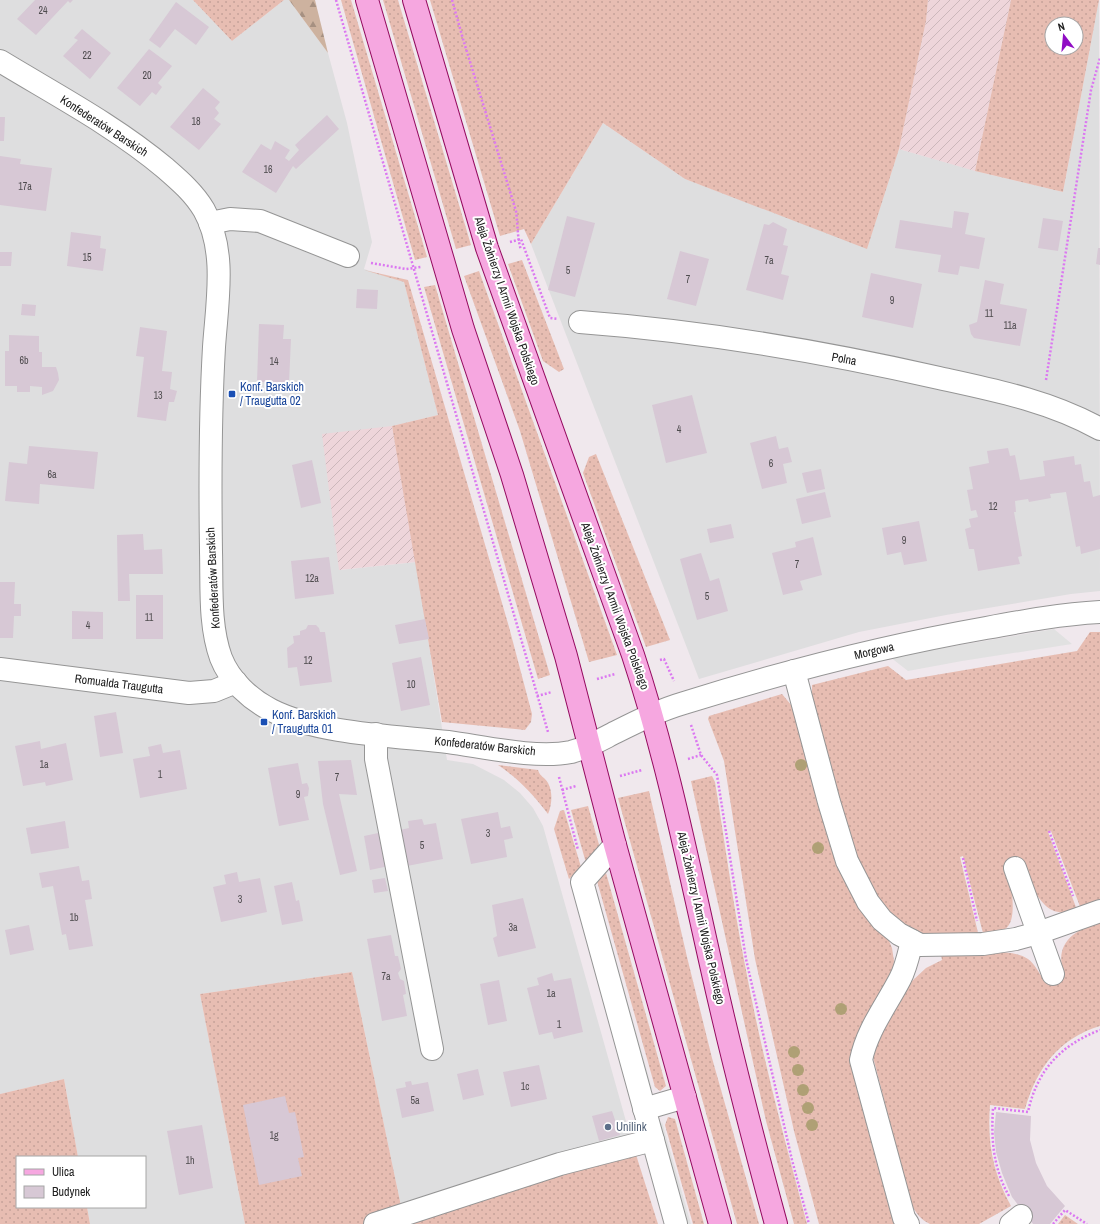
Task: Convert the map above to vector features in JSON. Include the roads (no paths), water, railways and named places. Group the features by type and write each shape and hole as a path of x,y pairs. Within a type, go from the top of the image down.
{"main road":[{"path":"367,0 463,328 512,475 560,634 615,845 720,1224"},
{"name":"Aleja Żołnierzy I Armii Wojska Polskiego","path":"414,0 487,248 633,655 652,714 666,764 712,971 776,1224"}],"street":[{"name":"Konfederatów Barskich","path":"0,61 131,141 153,158 190,191 197,199 210,223 216,242 219,272 210,449 212,599 215,632 220,653 224,666 236,682 259,702 280,714 308,723 343,730 526,752 574,751 590,745 652,714"},
{"path":"210,223 230,219 260,221 348,256"},
{"name":"Polna","path":"580,322 645,326 800,350 898,369 1012,394 1042,404 1100,429"},
{"name":"Morgowa","path":"652,714 683,703 794,671 879,649 1027,621 1100,612"},
{"name":"Romualda Traugutta","path":"0,669 189,693 214,691 236,682"},
{"path":"794,671 829,802 847,861 868,902 882,920 899,934 920,945 983,944 1016,939 1038,933 1100,910"},
{"path":"376,734 376,759 432,1049"},
{"path":"615,845 582,882 676,1224"},
{"path":"1015,868 1053,974"},
{"path":"908,1224 904,1218 861,1060 864,1046 881,1011 901,978 912,941"},
{"path":"644,1109 685,1097"},
{"path":"375,1224 560,1164 652,1140"}],"place":[{"name":"Konf. Barskich / Traugutta 02","path":"232,394"},
{"name":"Konf. Barskich / Traugutta 01","path":"264,722"},
{"name":"Unilink","path":"608,1127"}]}
